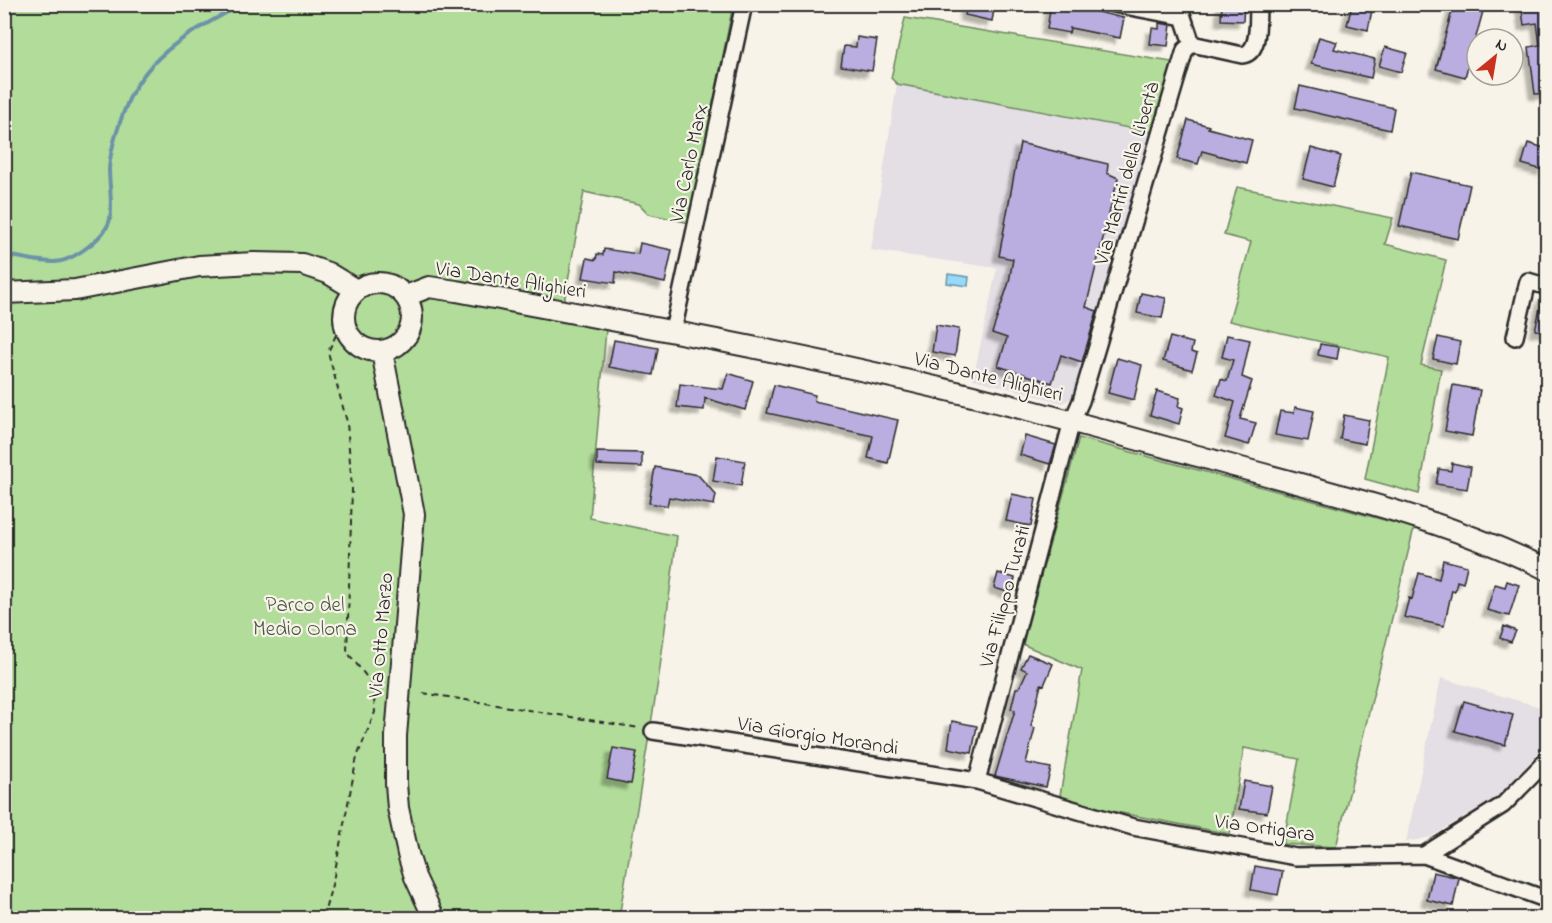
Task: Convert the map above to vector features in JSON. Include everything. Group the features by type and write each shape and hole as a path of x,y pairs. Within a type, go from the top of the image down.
{"street":[{"name":"Via Carlo Marx","path":"673,331 744,4"},
{"path":"1114,4 1183,17 1192,44 1242,55 1249,54 1253,50 1258,4"},
{"name":"Via Martiri della Libertà","path":"1072,421 1081,401 1185,50 1192,44"},
{"path":"4,293 75,290 199,266 254,263 302,264 328,273 356,290"},
{"path":"1515,338 1528,281 1548,287"},
{"path":"373,282 391,285 406,296 412,313 410,331 399,345 382,352 366,350 353,342 344,328 343,314 347,300 356,290 373,282"},
{"name":"Via Dante Alighieri","path":"406,296 429,287 673,331 955,392 1072,421 1426,520 1461,532 1548,570"},
{"name":"Via Otto Marzo","path":"382,352 414,514 395,760 398,808 408,854 434,918"},
{"name":"Via Filippo Turati","path":"977,781 1072,421"},
{"name":"Via Giorgio Morandi","path":"653,731 977,781"},
{"path":"1424,855 1503,805 1548,759"},
{"name":"Via Ortigara","path":"977,781 1133,827 1296,857 1424,855 1548,900"}],"path":[{"path":"323,918 333,881 357,757 375,712 373,685 347,652 352,489 348,422 328,352 336,335 344,328"},
{"path":"373,685 400,686"},
{"path":"423,693 653,731"}],"shaded area":[{"path":"897,84 1155,133 1075,396 1063,403 973,379 997,268 871,250"},
{"path":"1441,678 1547,709 1547,744 1498,796 1431,837 1406,842"}],"green space":[{"name":"Parco del Medio Olona","path":"5,5 733,5 690,223 649,214 639,204 584,192 561,319 606,329 590,518 677,536 659,675 619,918 5,918"},
{"path":"905,18 1172,62 1155,133 897,84 891,78"},
{"path":"1237,187 1393,218 1385,244 1446,260 1421,365 1441,369 1419,494 1365,479 1389,357 1229,321 1251,242 1224,235"},
{"path":"1079,438 1414,528 1336,847 1283,844 1299,759 1244,748 1230,834 1059,801 1082,670 1022,644"}],"water":[{"path":"948,274 969,277 968,286 947,283"}],"building":[{"path":"967,4 995,4 992,21 965,15"},
{"path":"1051,4 1062,4 1124,18 1120,38 1070,28 1069,33 1047,29"},
{"path":"1222,4 1244,4 1243,21 1221,20"},
{"path":"1454,4 1485,4 1479,27 1465,27 1465,77 1436,69"},
{"path":"1521,4 1548,4 1548,93 1535,94 1529,47 1540,45 1537,23 1524,25"},
{"path":"1352,5 1372,10 1368,30 1347,25"},
{"path":"1159,23 1171,25 1168,46 1150,44 1152,28 1159,29"},
{"path":"857,37 877,40 872,71 841,66 844,46 856,47"},
{"path":"1319,37 1337,42 1334,49 1375,59 1371,78 1311,64"},
{"path":"1385,47 1407,53 1401,72 1379,66"},
{"path":"1300,86 1394,108 1390,130 1295,108"},
{"path":"1188,120 1252,140 1246,163 1202,151 1198,164 1177,159"},
{"path":"1020,143 1108,164 1107,173 1118,178 1086,307 1097,311 1082,362 1061,355 1052,383 998,366 1007,338 992,333 1009,282 1013,259 999,256"},
{"path":"1528,143 1548,149 1543,170 1522,164"},
{"path":"1311,148 1341,156 1333,187 1303,179"},
{"path":"1411,172 1470,185 1458,239 1399,226"},
{"path":"640,243 672,250 665,283 616,272 615,283 583,278 587,258 596,260 597,254 603,255 604,249 638,254"},
{"path":"1141,293 1166,298 1162,318 1137,313"},
{"path":"1543,296 1548,296 1548,332 1535,330"},
{"path":"936,325 959,329 955,356 932,352"},
{"path":"1227,335 1250,340 1242,377 1252,381 1240,419 1256,423 1249,445 1225,438 1235,402 1216,395 1221,379 1227,381 1233,360 1222,357"},
{"path":"1170,337 1193,343 1191,352 1197,354 1192,370 1163,361"},
{"path":"1438,337 1460,342 1456,364 1433,359"},
{"path":"614,340 658,348 653,375 609,367"},
{"path":"1320,344 1339,347 1337,359 1318,355"},
{"path":"1117,358 1142,365 1134,400 1108,393"},
{"path":"728,373 753,381 745,410 705,398 704,410 677,407 680,384 723,389"},
{"path":"774,385 815,395 814,401 898,420 888,463 868,458 873,436 767,413"},
{"path":"1453,385 1480,390 1472,436 1445,431"},
{"path":"1157,391 1180,398 1178,406 1183,408 1179,424 1150,415"},
{"path":"1295,407 1314,411 1308,441 1275,435 1280,411 1294,413"},
{"path":"1344,415 1369,420 1365,444 1340,439"},
{"path":"1025,436 1056,445 1050,464 1020,455"},
{"path":"597,452 642,453 642,467 597,465"},
{"path":"717,456 745,461 741,486 713,481"},
{"path":"1452,463 1471,467 1467,489 1436,484 1439,469 1451,471"},
{"path":"655,467 698,475 716,495 714,505 669,497 667,506 649,503"},
{"path":"1012,494 1036,499 1031,526 1006,521"},
{"path":"1443,560 1467,566 1463,583 1457,581 1455,591 1452,590 1444,626 1404,617 1419,573 1439,579"},
{"path":"998,573 1015,578 1011,593 994,588"},
{"path":"1507,581 1519,585 1509,616 1487,610 1495,584 1505,587"},
{"path":"1504,626 1516,631 1511,642 1500,638"},
{"path":"1028,654 1053,664 1044,685 1041,684 1031,726 1035,728 1026,763 1051,768 1046,787 995,776 1015,710 1011,709 1016,688 1019,688 1027,671 1021,668"},
{"path":"1464,701 1513,715 1505,745 1455,731"},
{"path":"952,721 977,726 972,753 948,748"},
{"path":"613,748 637,752 631,784 607,779"},
{"path":"1244,781 1272,786 1267,813 1239,809"},
{"path":"1255,866 1283,871 1278,895 1251,890"},
{"path":"1433,872 1459,878 1453,906 1427,900"}],"waterway":[{"path":"4,255 42,261 61,261 79,253 95,241 110,219 111,152 129,99 139,82 150,67 178,42 243,4"}]}
